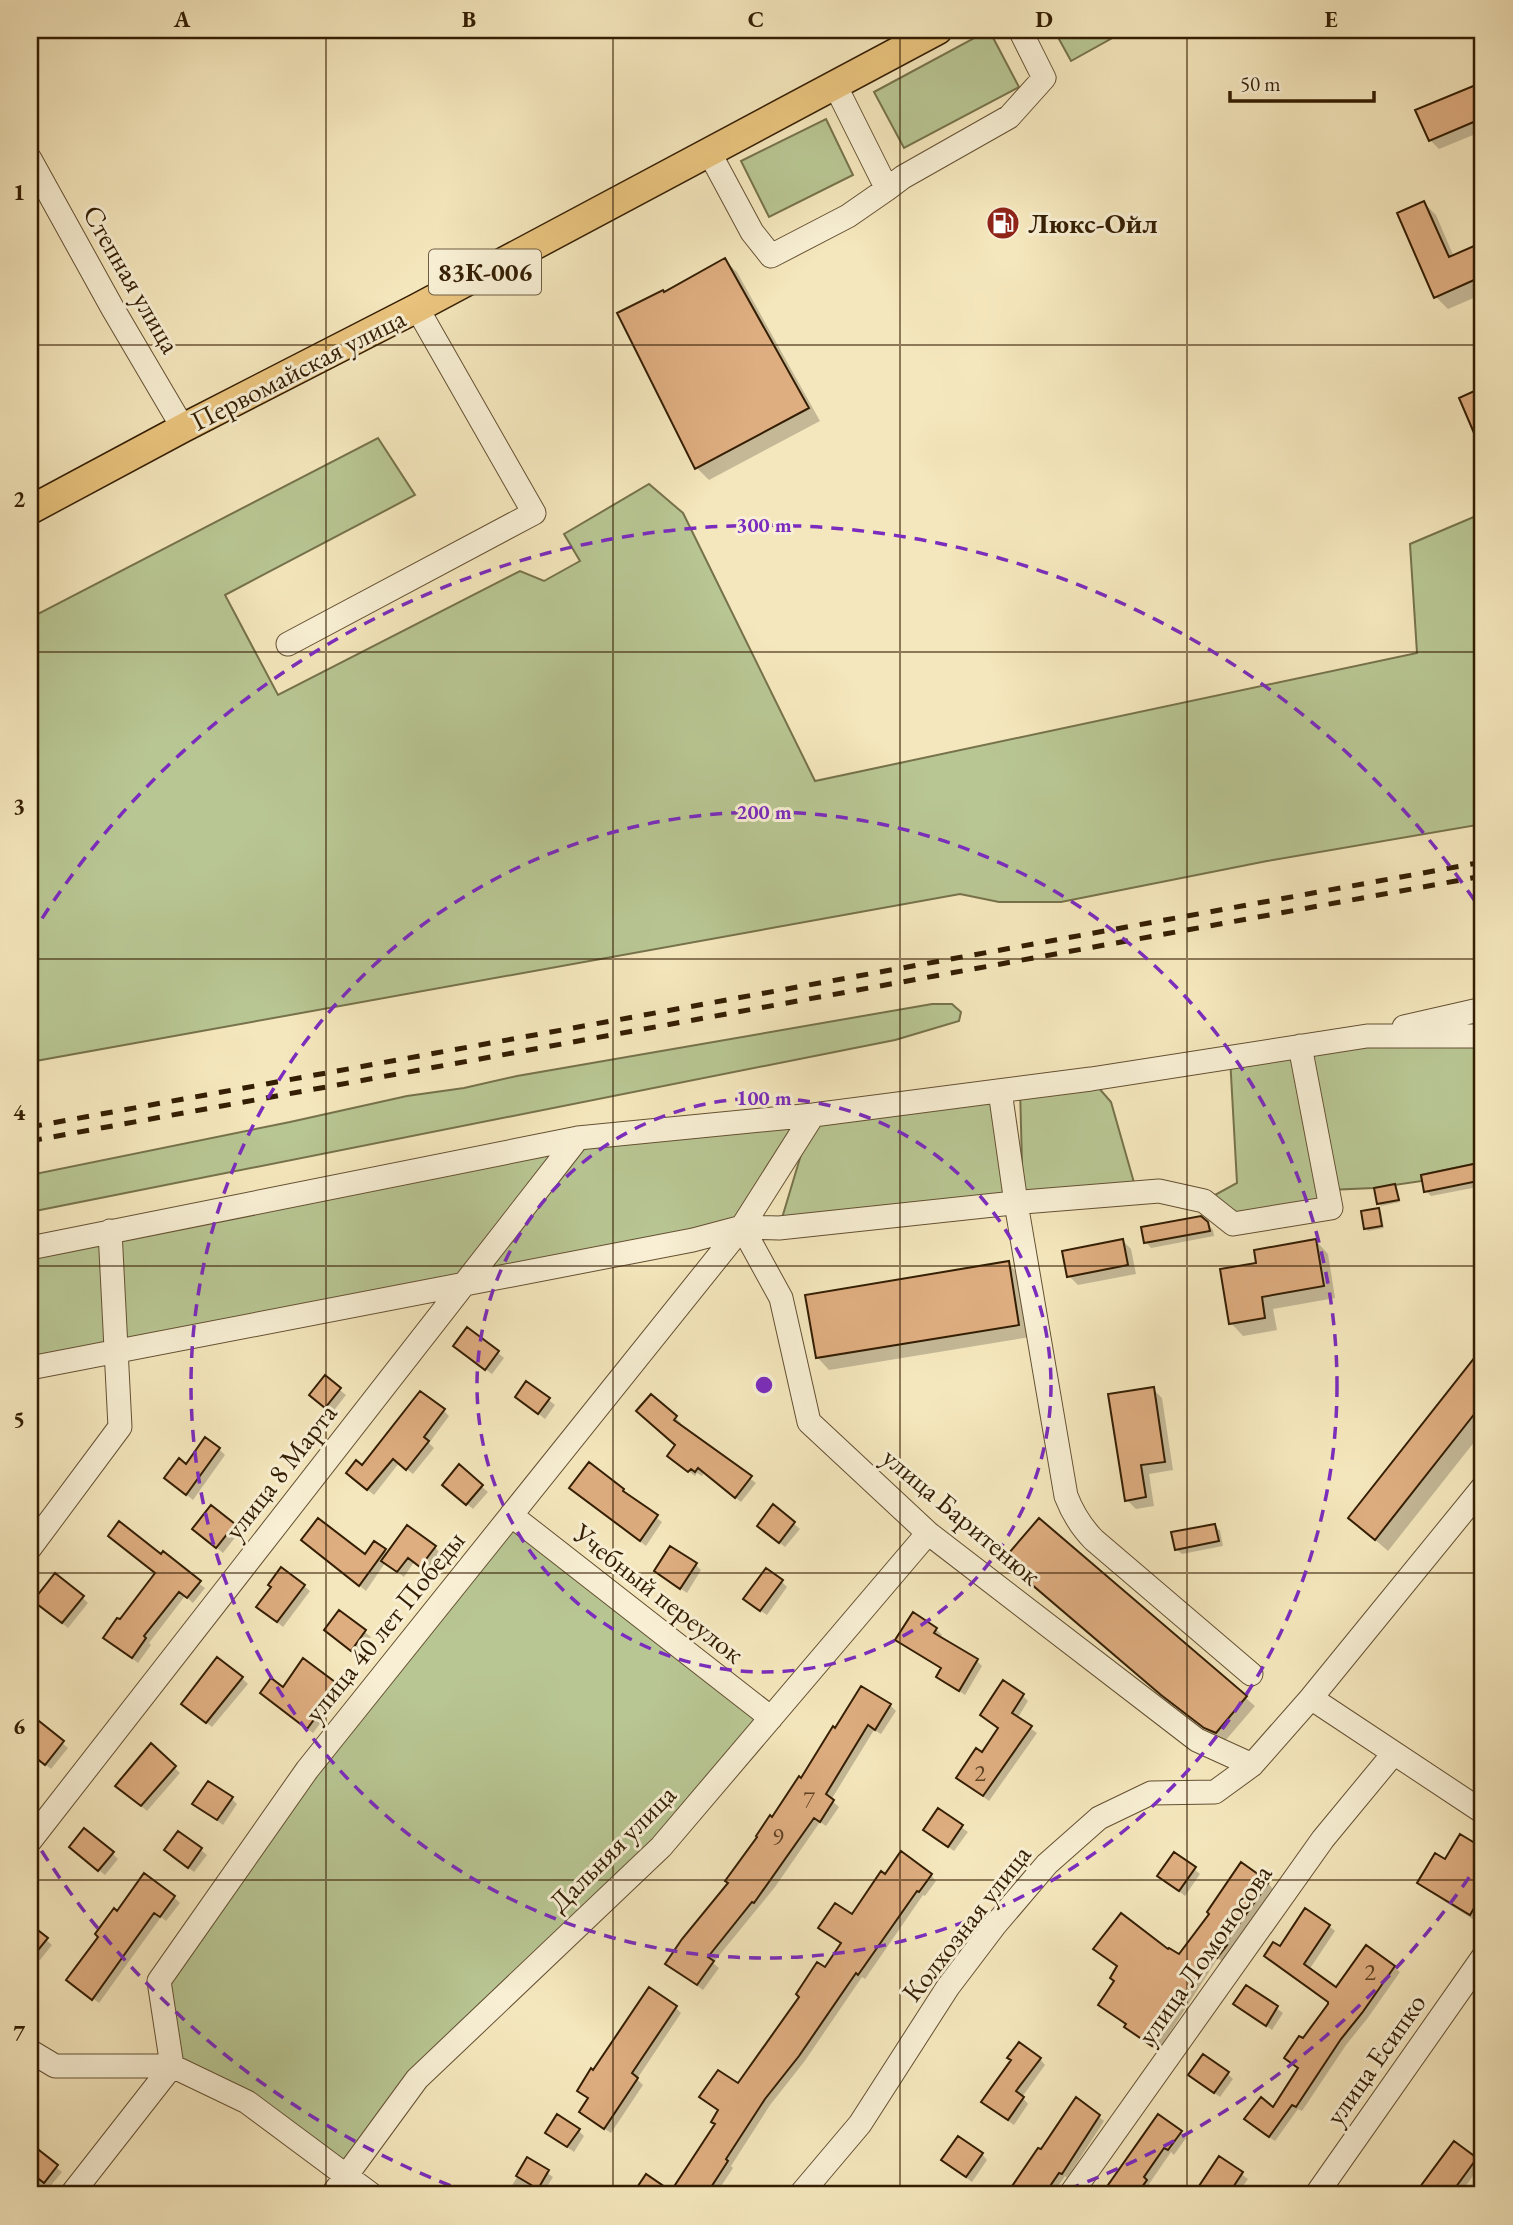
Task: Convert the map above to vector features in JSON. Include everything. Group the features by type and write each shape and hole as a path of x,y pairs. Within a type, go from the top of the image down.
{"main road":[{"name":"Первомайская улица","path":"30,510 938,30"}],"street":[{"path":"709,152 752,232 771,256 848,216 903,177 1009,117 1044,78 1020,30"},
{"path":"835,85 887,189"},
{"name":"Степная улица","path":"30,159 183,428"},
{"path":"288,644 534,513 416,308"},
{"path":"30,1248 578,1138 813,1115 1091,1079 1367,1035 1483,1009"},
{"path":"1367,1035 1483,1036"},
{"path":"30,1368 694,1240 742,1227 779,1227 1159,1191 1204,1201 1233,1224 1331,1208 1300,1046"},
{"path":"1000,1091 1016,1203 1066,1496 1071,1510 1081,1527 1094,1540 1251,1674"},
{"name":"улица 40 лет Победы","path":"172,2066 159,1981 307,1770 742,1227 813,1115"},
{"name":"улица 8 Марта","path":"30,1841 578,1138"},
{"name":"улица Баритенюк","path":"742,1227 781,1298 809,1422 928,1533 1197,1740 1252,1765"},
{"path":"30,1548 120,1427 110,1231"},
{"name":"Колхозная улица","path":"800,2195 860,2124 948,1987 995,1925 1047,1864 1098,1818 1151,1793 1215,1792 1252,1765 1311,1698 1483,1487"},
{"name":"Учебный переулок","path":"511,1515 771,1718"},
{"name":"Дальняя улица","path":"332,2195 417,2079 661,1847 928,1533"},
{"path":"1311,1698 1483,1812"},
{"name":"улица Ломоносова","path":"1070,2195 1323,1839 1394,1753"},
{"name":"улица Есипко","path":"1316,2195 1483,1957"},
{"path":"30,2050 55,2066 172,2066 247,2102 372,2195"},
{"path":"71,2195 172,2066"}],"green space":[{"path":"989,30 1019,87 904,148 874,92"},
{"path":"1054,30 1122,30 1123,32 1071,61"},
{"path":"826,119 853,175 769,217 741,161"},
{"path":"378,438 415,495 225,595 278,695 520,571 544,581 580,561 564,534 649,484 683,513 815,781 1417,653 1410,544 1483,513 1483,824 1267,861 1061,902 999,902 960,894 30,1062 30,618"},
{"path":"932,1004 952,1004 961,1012 959,1021 895,1040 30,1212 30,1175 407,1096"},
{"path":"1483,1036 1483,1162 1421,1175 1422,1181 1374,1188 1328,1190 1331,1208 1233,1224 1204,1201 1237,1183 1230,1057"},
{"path":"1091,1079 1111,1102 1137,1193 1023,1202 1020,1088"},
{"path":"989,1092 1007,1204 779,1228 812,1118 742,1227 30,1368 30,1248 578,1138"},
{"path":"511,1515 771,1718 661,1847 417,2079 347,2177 172,2066 159,1981"}],"building":[{"path":"1483,82 1483,118 1429,141 1415,110"},
{"path":"1424,201 1449,257 1483,242 1483,276 1434,298 1397,213"},
{"path":"725,258 809,408 695,469 617,313 663,290 664,292"},
{"path":"1483,387 1483,454 1459,398"},
{"path":"1483,1162 1483,1180 1424,1192 1421,1175"},
{"path":"1395,1184 1399,1200 1377,1204 1374,1188"},
{"path":"1379,1208 1382,1226 1364,1229 1361,1211"},
{"path":"1201,1216 1208,1222 1210,1231 1144,1243 1141,1227"},
{"path":"1123,1239 1128,1265 1067,1277 1062,1251"},
{"path":"1316,1239 1324,1286 1262,1297 1265,1318 1229,1324 1220,1269 1256,1263 1254,1250"},
{"path":"1009,1261 1019,1325 816,1358 805,1295"},
{"path":"467,1327 499,1351 485,1370 453,1346"},
{"path":"1483,1347 1483,1403 1375,1540 1348,1518"},
{"path":"325,1375 341,1388 325,1408 309,1395"},
{"path":"526,1381 550,1398 538,1414 515,1397"},
{"path":"1154,1387 1165,1462 1141,1465 1146,1497 1125,1501 1108,1394"},
{"path":"420,1391 445,1409 424,1437 429,1441 406,1470 393,1459 367,1490 346,1473 356,1460 362,1465"},
{"path":"651,1394 677,1416 674,1420 752,1476 735,1498 698,1468 695,1472 691,1469 688,1472 667,1456 675,1445 636,1411"},
{"path":"205,1437 220,1448 186,1495 164,1478 179,1458 186,1464"},
{"path":"589,1462 624,1489 623,1491 658,1515 640,1541 569,1488"},
{"path":"459,1464 483,1485 466,1505 442,1485"},
{"path":"773,1504 795,1522 779,1543 757,1526"},
{"path":"211,1505 235,1524 216,1548 192,1529"},
{"path":"318,1518 365,1554 374,1541 386,1549 359,1586 301,1540"},
{"path":"1039,1518 1247,1696 1216,1733 1204,1728 1161,1695 1003,1560"},
{"path":"119,1521 201,1581 187,1598 179,1592 144,1636 146,1638 132,1658 103,1638 155,1573 108,1536"},
{"path":"1215,1524 1219,1541 1175,1550 1171,1532"},
{"path":"407,1525 436,1546 420,1567 408,1558 397,1572 381,1561"},
{"path":"670,1546 697,1563 680,1589 654,1571"},
{"path":"281,1567 305,1585 277,1622 256,1607 271,1587 268,1585"},
{"path":"766,1568 783,1580 760,1611 743,1599"},
{"path":"55,1573 84,1596 62,1623 33,1601"},
{"path":"339,1610 366,1630 351,1651 324,1630"},
{"path":"913,1612 937,1628 934,1633 978,1659 959,1691 936,1677 941,1668 895,1640"},
{"path":"217,1657 243,1677 206,1723 181,1704"},
{"path":"303,1658 335,1682 313,1710 318,1714 307,1729 260,1693 271,1678 283,1687"},
{"path":"1003,1680 1024,1694 1012,1713 1032,1726 983,1796 956,1778 976,1748 982,1752 998,1728 980,1715"},
{"path":"861,1686 891,1704 875,1730 868,1725 826,1794 834,1800 820,1822 814,1818 754,1903 752,1902 708,1957 714,1961 697,1985 665,1964 728,1883 725,1881 770,1815 772,1817 799,1776 801,1778"},
{"path":"39,1721 64,1741 45,1765 30,1753 30,1733"},
{"path":"151,1743 176,1766 141,1806 115,1786"},
{"path":"208,1781 233,1797 217,1820 192,1804"},
{"path":"938,1808 963,1825 948,1847 923,1830"},
{"path":"84,1828 114,1852 98,1871 69,1847"},
{"path":"178,1831 202,1848 188,1868 164,1850"},
{"path":"1460,1834 1483,1848 1483,1893 1470,1915 1417,1883 1435,1853 1445,1859"},
{"path":"901,1851 932,1874 765,2099 706,2195 632,2195 646,2174 671,2191 715,2124 711,2122 718,2110 699,2097 718,2070 738,2083 799,1997 796,1994 817,1962 825,1967 841,1943 818,1928 835,1903 852,1914 881,1871 885,1874"},
{"path":"1174,1852 1196,1867 1179,1891 1157,1876"},
{"path":"1241,1862 1269,1882 1217,1958 1212,1954 1152,2046 1098,2005 1114,1981 1110,1978 1117,1966 1093,1949 1121,1913 1168,1949 1179,1954 1209,1914 1207,1912"},
{"path":"144,1873 175,1896 160,1917 154,1913 92,2000 66,1980 98,1937 95,1934 114,1908 117,1911"},
{"path":"1305,1908 1330,1925 1304,1964 1336,1987 1366,1945 1395,1966 1341,2039 1296,2107 1292,2105 1269,2137 1244,2119 1261,2097 1273,2107 1298,2068 1284,2058 1299,2036 1303,2038 1328,2004 1264,1956 1273,1942 1280,1946"},
{"path":"30,1924 48,1938 30,1960"},
{"path":"1246,1985 1278,2006 1266,2026 1233,2004"},
{"path":"649,1987 677,2006 632,2073 638,2078 604,2129 579,2112 588,2098 577,2091"},
{"path":"1019,2042 1041,2058 1016,2091 1024,2097 1008,2120 981,2102 1011,2060 1007,2058"},
{"path":"1203,2054 1229,2072 1214,2093 1188,2075"},
{"path":"1076,2097 1100,2115 1062,2174 1059,2173 1044,2195 1006,2195 1038,2148 1041,2149"},
{"path":"557,2114 580,2129 567,2147 545,2133"},
{"path":"1158,2114 1182,2131 1168,2150 1164,2148 1144,2177 1147,2180 1136,2195 1101,2195"},
{"path":"958,2136 983,2153 966,2177 941,2160"},
{"path":"1454,2141 1477,2158 1450,2195 1414,2195"},
{"path":"30,2143 58,2165 44,2183 30,2172"},
{"path":"1219,2156 1243,2172 1228,2195 1193,2195"},
{"path":"527,2157 549,2170 538,2189 516,2176"}],"railway":[{"path":"30,1127 1483,862"},
{"path":"30,1141 1483,876"}],"place":[{"name":"Люкс-Ойл","path":"1003,223"}]}
